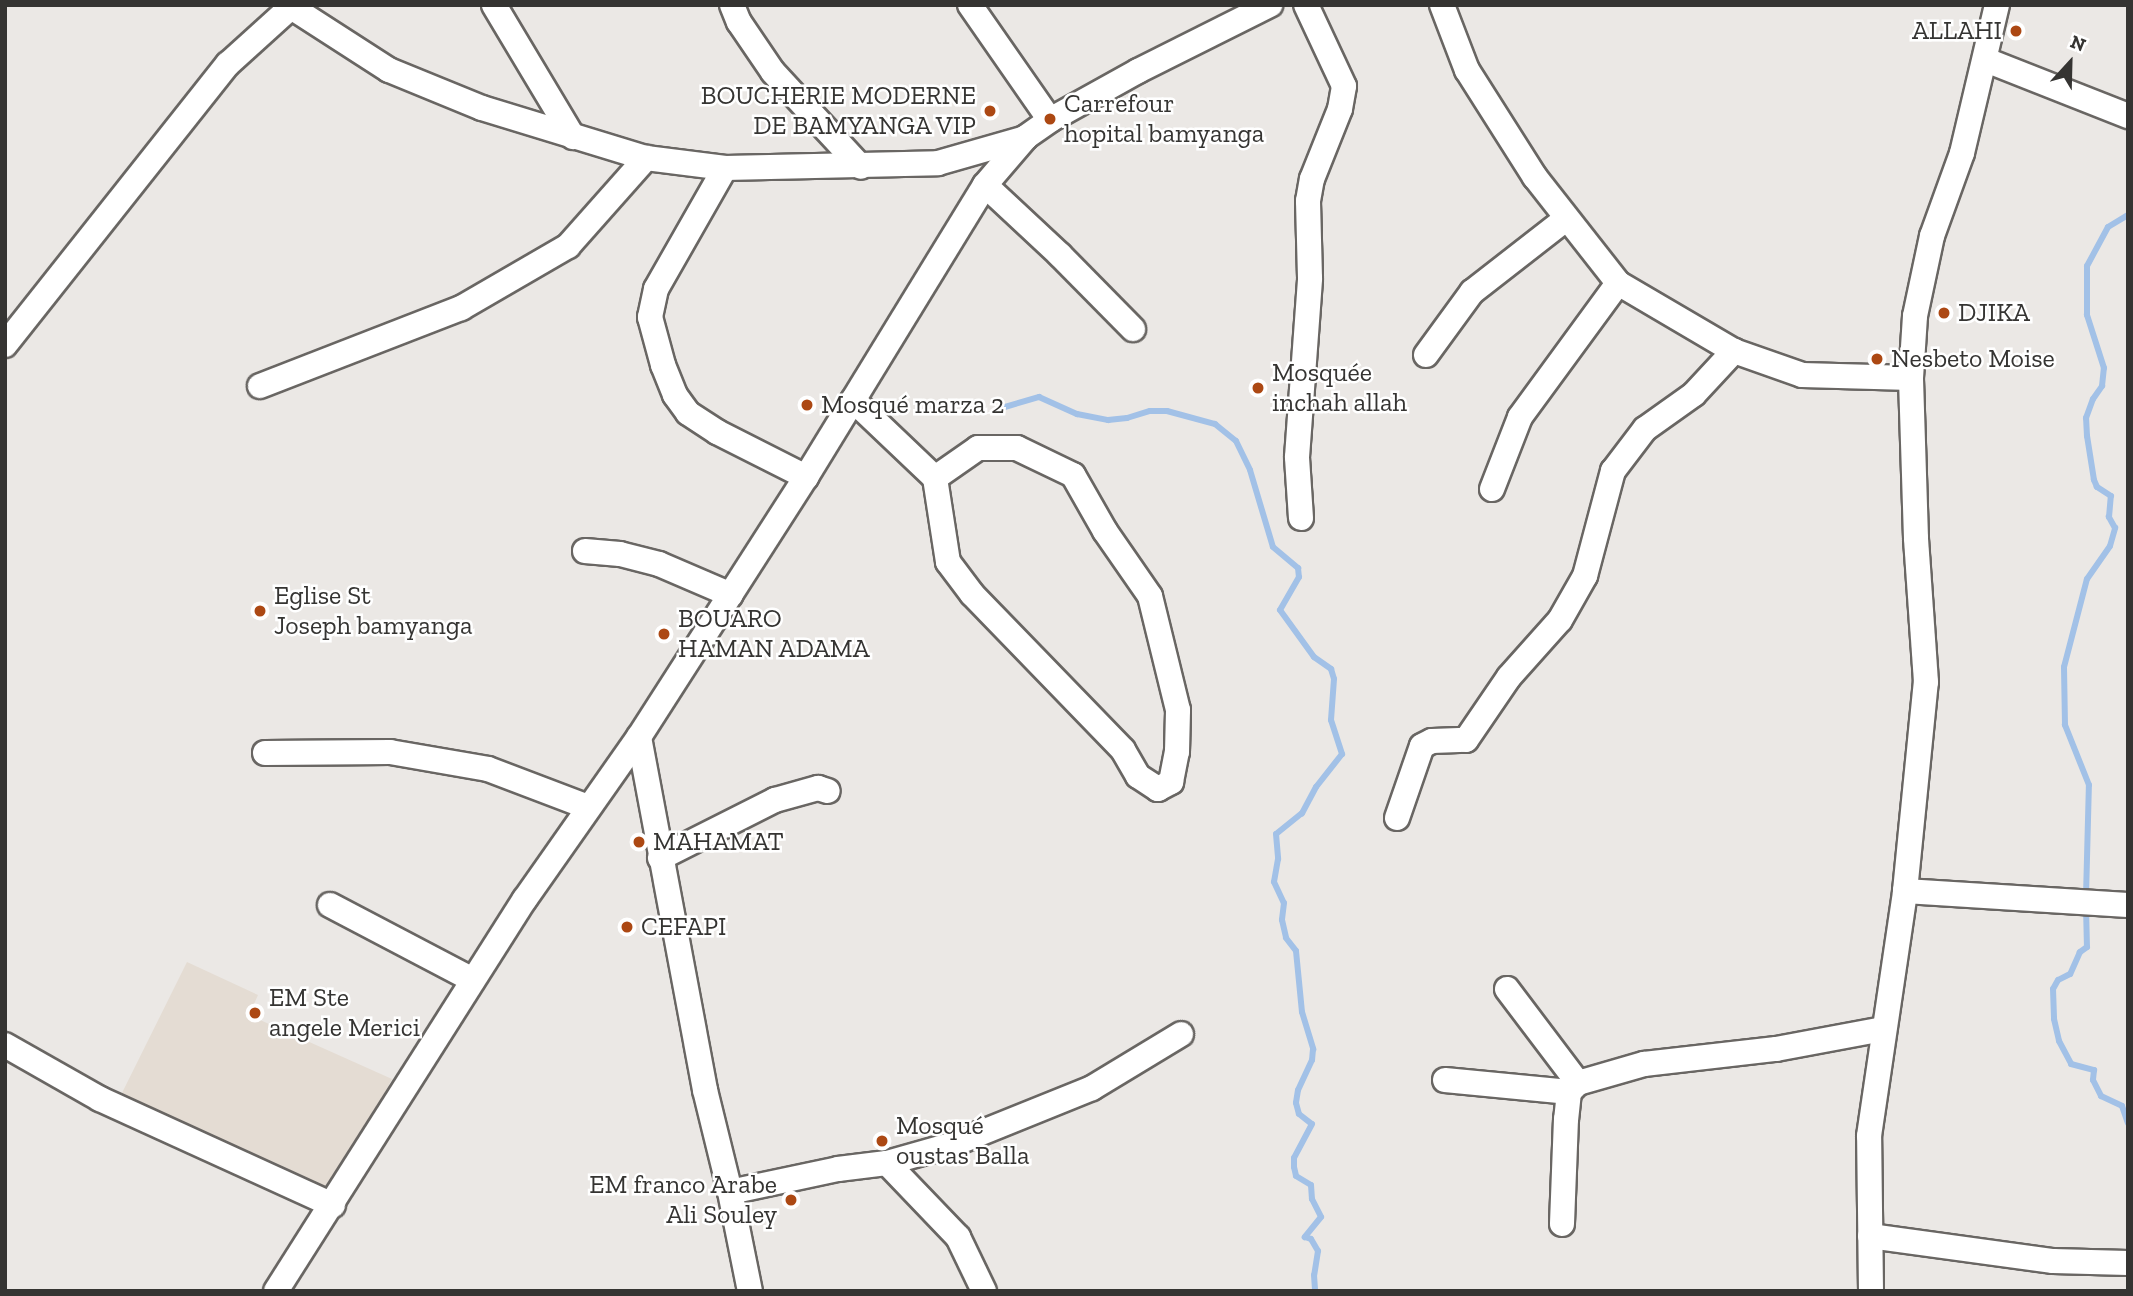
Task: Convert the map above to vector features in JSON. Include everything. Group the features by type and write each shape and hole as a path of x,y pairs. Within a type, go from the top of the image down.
{"street":[{"path":"494,5 573,137"},
{"path":"732,5 739,22 773,72 861,167"},
{"path":"970,5 1050,120"},
{"path":"281,1289 472,980 587,807 639,737 731,595 985,185 1026,137 1050,120 1138,71 1270,5"},
{"path":"1301,518 1297,457 1310,278 1308,201 1312,178 1340,109 1344,86 1306,5"},
{"path":"1442,5 1467,71 1535,177 1618,283 1734,351 1802,375 1911,378"},
{"path":"1871,1291 1869,1136 1905,891 1926,682 1916,538 1911,378 1915,316 1932,236 1962,153 1997,5"},
{"path":"5,345 228,64 290,6 388,70 482,108 646,158 725,168 861,167 938,163 1026,137"},
{"path":"1986,60 2128,116"},
{"path":"260,386 461,308 568,246 646,158"},
{"path":"725,168 656,289 650,317 663,365 676,396 688,413 717,432 806,477"},
{"path":"985,185 1060,255 1133,329"},
{"path":"1426,355 1472,292 1567,218"},
{"path":"1492,489 1520,417 1618,283"},
{"path":"1397,818 1422,746 1432,741 1466,740 1509,677 1560,620 1585,576 1613,471 1645,429 1694,394 1734,351"},
{"path":"853,400 935,478 948,562 972,594 1123,750 1138,776 1158,789 1171,782 1177,752 1178,710 1150,596 1105,531 1073,475 1017,448 978,448 935,478"},
{"path":"585,551 620,554 659,564 731,595"},
{"path":"639,737 705,1090 730,1192 750,1291"},
{"path":"265,752 390,752 488,769 587,807"},
{"path":"660,858 775,800 818,788 828,791"},
{"path":"1905,891 2125,905"},
{"path":"330,905 472,980"},
{"path":"1507,989 1573,1088 1562,1224"},
{"path":"1445,1080 1573,1088 1644,1064 1776,1049 1883,1029"},
{"path":"730,1192 838,1169 887,1163 951,1145 1092,1088 1181,1034"},
{"path":"5,1045 100,1099 333,1205"},
{"path":"887,1163 958,1237 984,1291"},
{"path":"1870,1236 2053,1261 2122,1263"}],"shaded area":[{"path":"187,962 258,995 249,1015 392,1079 329,1197 119,1099"}],"waterway":[{"path":"2086,896 2089,785 2065,725 2064,667 2087,579 2110,546 2115,528 2109,517 2111,496 2097,487 2094,480 2087,436 2086,418 2093,399 2102,386 2104,368 2087,315 2087,266 2108,227 2128,215"},
{"path":"998,409 1039,397 1077,414 1108,420 1150,411 1167,411 1215,424 1236,441 1250,470 1273,547 1298,568 1299,577 1280,610 1314,657 1331,669 1334,679 1331,720 1342,754 1316,787 1302,813 1276,834 1278,859 1274,882 1284,903 1282,920 1286,938 1296,951 1302,1012 1313,1049 1312,1060 1298,1090 1296,1103 1299,1114 1312,1124 1294,1158 1294,1167 1296,1176 1311,1185 1312,1199 1321,1217 1305,1237 1311,1239 1318,1251 1314,1275 1315,1291"},
{"path":"2086,907 2087,947 2080,952 2070,974 2058,980 2053,989 2054,1019 2059,1041 2071,1064 2094,1070 2093,1080 2101,1096 2122,1106 2128,1123"}],"place":[{"name":"ALLAHI","path":"2016,31"},
{"name":"BOUCHERIE MODERNE DE BAMYANGA VIP","path":"990,111"},
{"name":"Carrefour hopital bamyanga","path":"1050,119"},
{"name":"DJIKA","path":"1944,313"},
{"name":"Nesbeto Moise","path":"1877,359"},
{"name":"Mosquée inchah allah","path":"1258,388"},
{"name":"Mosqué marza 2","path":"807,405"},
{"name":"Eglise St Joseph bamyanga","path":"260,611"},
{"name":"BOUARO HAMAN ADAMA","path":"664,634"},
{"name":"MAHAMAT","path":"639,842"},
{"name":"CEFAPI","path":"627,927"},
{"name":"EM Ste angele Merici","path":"255,1013"},
{"name":"Mosqué oustas Balla","path":"882,1141"},
{"name":"EM franco Arabe Ali Souley","path":"791,1200"}]}
